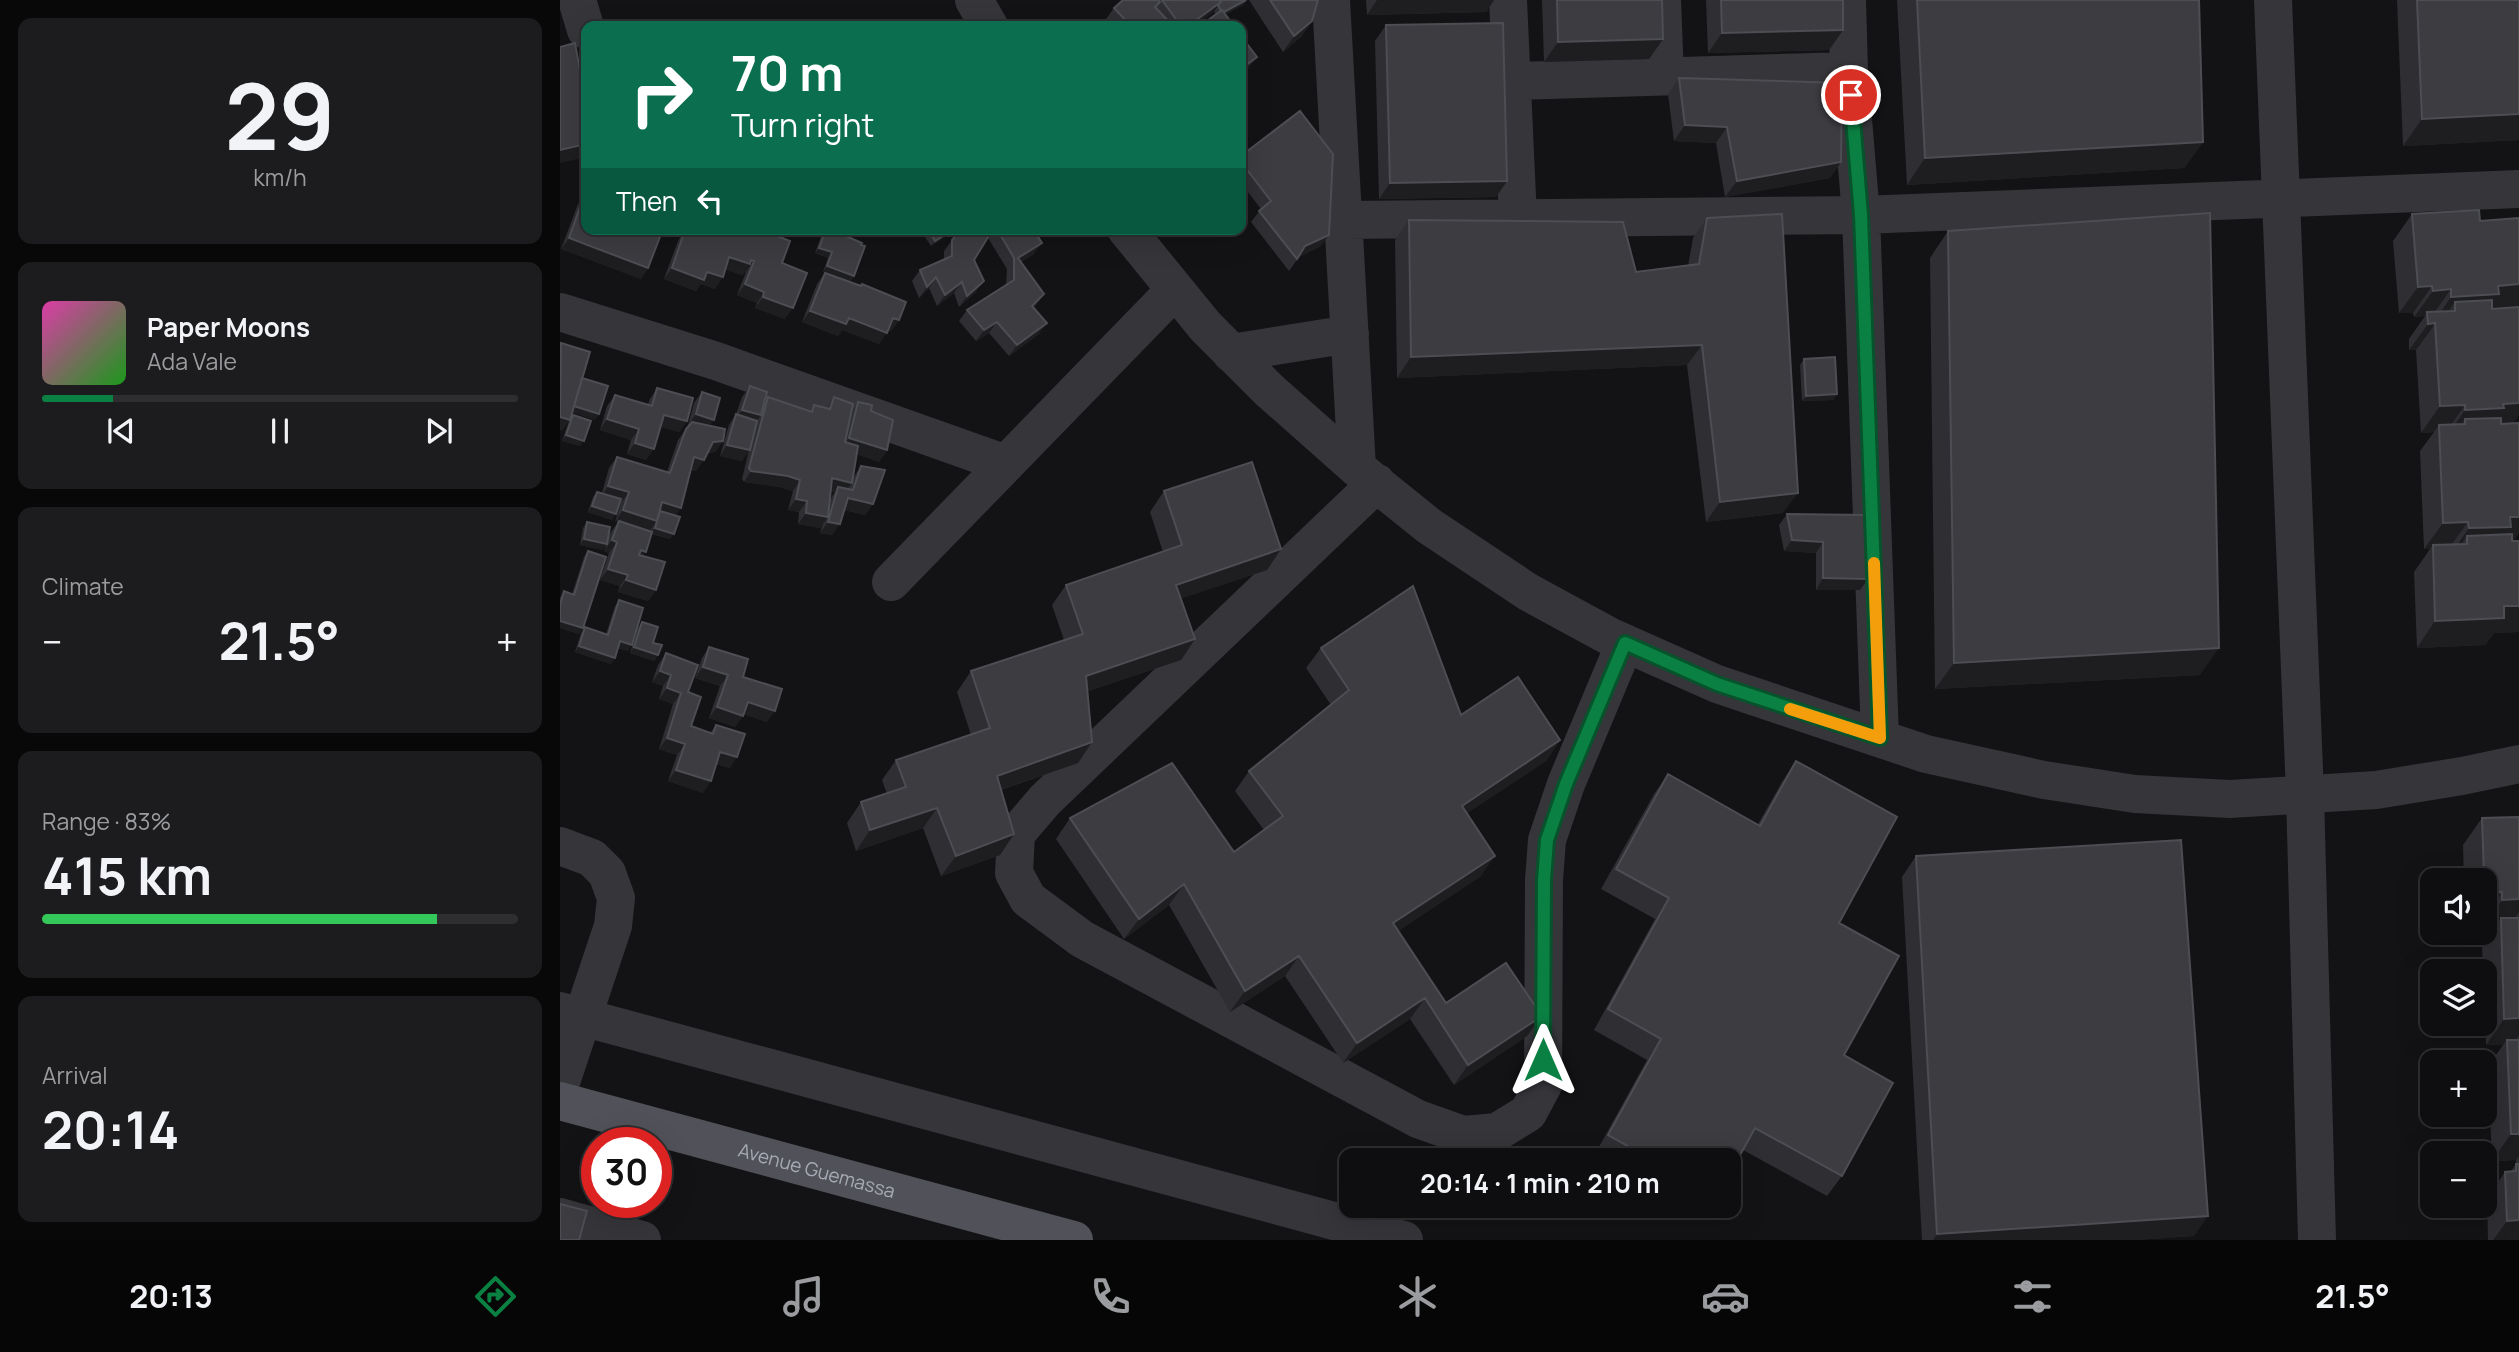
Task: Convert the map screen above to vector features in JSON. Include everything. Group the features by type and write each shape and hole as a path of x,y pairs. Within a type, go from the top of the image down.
{"main road":[{"name":"Avenue Guemassa","path":"560,1101 1055,1237"}],"street":[{"path":"577,0 583,21"},
{"path":"974,0 986,21"},
{"path":"1331,0 1350,334 1367,475"},
{"path":"1508,0 1518,218"},
{"path":"1661,0 1665,76"},
{"path":"1847,0 1849,71 1861,215 1880,738"},
{"path":"2273,0 2305,794 2317,1240"},
{"path":"1512,81 1849,71"},
{"path":"1343,220 1861,215 2519,189"},
{"path":"1131,235 1231,353 1270,391 1429,526 1528,592 1625,643 1717,684 1926,754 2005,772 2135,794 2230,799 2376,790 2519,764"},
{"path":"891,582 1175,290"},
{"path":"560,312 716,361 1006,464"},
{"path":"1231,353 1350,334"},
{"path":"1367,475 1045,800 1016,834 1014,873 1028,899 1082,939 1418,1119 1463,1135 1497,1132 1528,1113 1543,1085 1544,880 1547,840 1566,784 1625,643"},
{"path":"560,846 592,858 607,873 616,898 613,926 572,1014 560,1085"},
{"path":"572,1014 1404,1240"},
{"path":"560,1217 642,1240"}],"building":[{"path":"1123,0 1158,0 1160,2 1155,7 1168,21 1126,21 1114,8"},
{"path":"1162,0 1221,2 1195,21 1177,21"},
{"path":"1219,0 1246,0 1224,12 1218,5 1221,2"},
{"path":"1270,0 1318,0 1312,21 1294,36"},
{"path":"1557,0 1662,0 1663,39 1558,42"},
{"path":"1721,0 1843,0 1843,30 1722,33"},
{"path":"1917,0 2199,0 2203,142 1925,158"},
{"path":"2417,0 2519,0 2519,114 2422,119"},
{"path":"1222,10 1230,21 1207,21"},
{"path":"1503,23 1507,181 1390,183 1386,25"},
{"path":"575,43 581,76 581,145 560,150 560,47"},
{"path":"1246,43 1257,57 1246,65"},
{"path":"1679,78 1842,83 1841,162 1737,181 1727,127 1685,125"},
{"path":"1300,111 1333,154 1329,235 1305,246 1297,259 1259,211 1271,201 1246,168 1246,152"},
{"path":"581,204 581,235 661,235 648,268 569,238"},
{"path":"2479,210 2480,221 2519,218 2519,284 2498,286 2499,294 2451,297 2451,289 2433,291 2432,286 2418,287 2412,214"},
{"path":"2210,213 2219,648 1954,663 1948,231"},
{"path":"1782,214 1798,493 1720,502 1702,345 1411,357 1409,220 1623,222 1636,272 1699,264 1707,218"},
{"path":"683,235 775,235 790,241 782,263 807,273 793,308 763,297 764,292 745,284 754,261 751,260 750,264 729,257 723,277 707,272 704,280 672,268"},
{"path":"824,235 844,235 865,246 854,276 827,266 832,252 819,248"},
{"path":"932,235 944,235 935,241"},
{"path":"956,235 989,235 974,260 984,281 967,296 962,282 945,295 936,277 927,287 920,270 952,256 952,240"},
{"path":"1001,235 1037,235 1042,243 1018,258 1044,294 1032,306 1047,323 1017,345 997,322 984,330 967,310 1014,280 1014,258"},
{"path":"825,273 861,286 862,284 906,302 899,320 893,318 887,333 849,318 846,324 810,311"},
{"path":"2492,300 2492,309 2519,307 2519,403 2503,404 2504,408 2465,410 2465,405 2440,406 2435,323 2428,324 2427,312 2455,311 2455,302"},
{"path":"561,343 590,352 570,420 560,417"},
{"path":"1835,357 1837,394 1806,396 1804,359"},
{"path":"582,378 608,386 599,414 574,406"},
{"path":"750,386 767,392 761,415 742,410"},
{"path":"657,388 693,398 687,421 664,415 654,449 635,443 639,429 607,419 615,395 652,406"},
{"path":"702,392 720,398 714,420 696,414"},
{"path":"768,397 812,412 814,405 830,409 834,397 853,404 845,442 858,446 852,483 832,478 828,517 806,513 807,501 796,499 800,480 751,471 749,468"},
{"path":"858,402 872,405 871,411 893,420 887,450 849,438"},
{"path":"736,414 757,421 750,450 727,445"},
{"path":"573,415 591,421 584,441 566,435"},
{"path":"2501,418 2501,424 2519,423 2519,517 2510,517 2511,527 2469,528 2468,522 2443,523 2439,425 2465,424 2465,419"},
{"path":"692,422 725,429 723,441 713,442 704,460 694,457 681,508 662,502 657,521 623,510 629,492 608,486 617,457 670,473 686,429"},
{"path":"1252,462 1281,549 1176,585 1195,639 1086,676 1092,742 997,776 1014,834 956,856 937,808 870,830 861,802 906,787 896,760 990,728 971,671 1083,634 1066,585 1182,545 1164,491"},
{"path":"861,466 885,470 873,504 848,498 840,524 828,522 838,487 853,490"},
{"path":"597,492 621,499 616,514 592,506"},
{"path":"660,511 680,517 674,534 655,528"},
{"path":"1787,514 1866,515 1868,579 1823,578 1823,542 1792,540"},
{"path":"619,521 652,532 646,552 641,550 639,555 665,562 656,590 626,580 628,575 608,569 617,542 612,540"},
{"path":"587,522 610,527 607,544 584,539"},
{"path":"2512,534 2512,541 2519,541 2519,606 2504,606 2504,618 2435,621 2433,545 2467,544 2467,536"},
{"path":"588,551 606,557 583,628 560,621 560,605 564,591 574,595"},
{"path":"1413,586 1461,715 1518,677 1560,740 1462,806 1495,856 1393,923 1446,1003 1506,963 1542,1016 1468,1065 1425,998 1357,1043 1299,956 1245,991 1184,884 1139,919 1070,818 1172,763 1234,852 1283,816 1249,771 1349,690 1321,648"},
{"path":"619,600 643,608 632,645 620,641 615,658 579,646 585,627 608,635"},
{"path":"642,622 658,627 653,643 662,645 658,655 634,647"},
{"path":"709,647 748,659 743,677 782,689 775,711 748,702 743,716 717,707 728,675 703,667"},
{"path":"666,653 698,665 688,692 701,697 691,726 713,734 716,725 745,734 737,757 720,752 711,781 676,770 685,744 667,738 681,693 667,688 671,675 660,671"},
{"path":"1796,761 1897,817 1839,923 1899,956 1844,1055 1893,1083 1842,1176 1755,1128 1741,1153 1741,1148 1631,1148 1608,1135 1661,1039 1608,1009 1669,898 1616,869 1668,774 1760,826"},
{"path":"2519,817 2519,899 2502,900 2502,892 2497,892 2497,868 2484,868 2482,818"},
{"path":"2181,840 2208,1216 1937,1234 1916,856"},
{"path":"2501,918 2519,918 2519,1018 2504,1019"},
{"path":"2507,1040 2519,1040 2519,1134 2511,1134"},
{"path":"2516,1164 2519,1164 2519,1220 2507,1221 2505,1172 2516,1171"},
{"path":"560,1204 581,1209 581,1218 585,1218 579,1240 560,1240"}],"slow traffic":[{"path":"1790,709 1880,738 1874,563"}],"route":[{"path":"1543,1060 1544,880 1547,840 1566,784 1625,643 1717,684 1880,738 1861,215 1851,95"}]}
